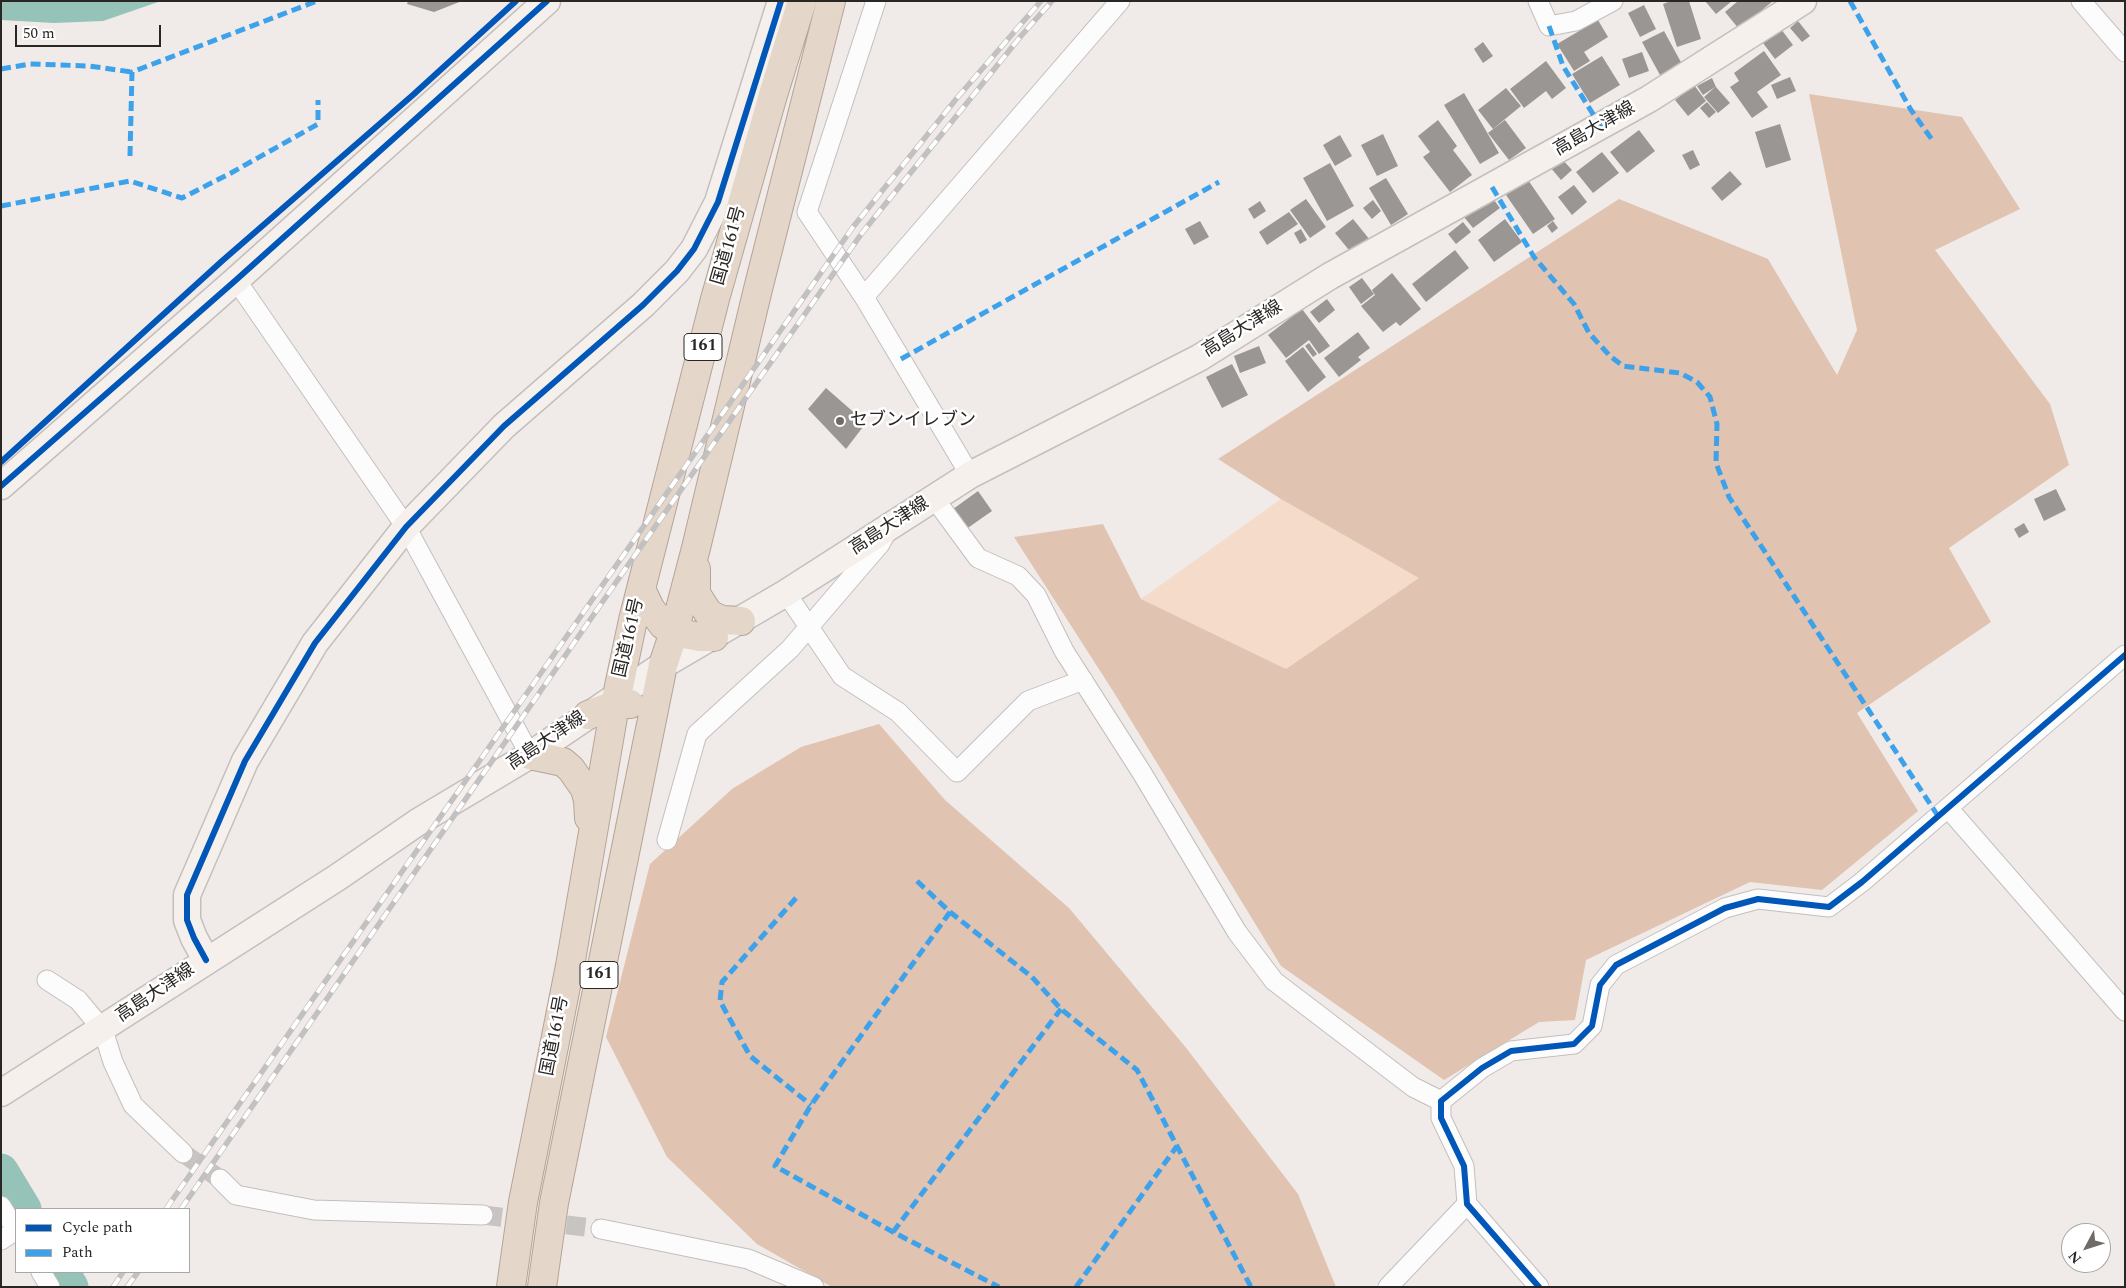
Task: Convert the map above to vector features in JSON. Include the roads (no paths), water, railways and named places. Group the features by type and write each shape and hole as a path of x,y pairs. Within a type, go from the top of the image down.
{"highway":[{"name":"国道161号","path":"542,1287 632,702 641,589 715,299 802,1"},
{"name":"国道161号","path":"511,1287 523,1202 570,966 584,882 632,702 663,665 674,632 760,279 831,1"},
{"path":"696,548 695,591 701,604 715,618 741,621"},
{"path":"641,589 650,608 663,625 674,632 700,637 714,637"},
{"path":"570,966 587,918 632,702 588,714"},
{"path":"530,755 563,762 578,778 585,789 589,818 584,882"}],"main road":[{"path":"1,486 236,280 547,1"},
{"path":"206,960 187,920 187,895 245,761 315,643 406,527 504,426 643,305 683,264 694,249 718,202 780,1"},
{"name":"高島大津線","path":"632,702 663,665 741,621 970,475 1200,358 1330,276 1649,99 1803,1"},
{"name":"高島大津線","path":"1,1093 103,1030 206,960 338,877 418,822 530,755 588,714"}],"street":[{"path":"876,1 807,212 864,297 970,475"},
{"path":"864,297 1120,1"},
{"path":"1538,1 1549,26 1576,21 1613,1"},
{"path":"2081,1 2125,52"},
{"path":"236,280 406,527 530,755"},
{"path":"934,498 978,558 1018,576 1036,595 1064,650 1172,820 1237,932 1274,981 1413,1087 1441,1101"},
{"path":"667,840 697,734 790,649 880,544 888,528"},
{"path":"786,593 842,676 898,712 957,772 1028,701 1083,680"},
{"path":"1539,1287 1467,1204 1464,1166 1440,1118 1441,1101 1482,1068 1511,1052 1574,1044 1592,1026 1600,986 1616,964 1725,908 1758,899 1829,907 1862,882 2125,655"},
{"path":"1948,808 2125,1011"},
{"path":"47,980 78,1000 103,1030 113,1062 133,1105 183,1153"},
{"path":"220,1179 236,1195 314,1210 483,1215"},
{"path":"1388,1287 1467,1204"},
{"path":"1,1206 15,1228"},
{"path":"601,1229 748,1259 814,1287"},
{"path":"1,1240 15,1231"},
{"path":"42,1273 50,1287"}],"waterway":[{"path":"1,1171 23,1208"},
{"path":"63,1273 71,1287"}],"tunnel":[{"path":"183,1153 220,1179"},
{"path":"483,1215 601,1229"}],"railway":[{"path":"167,1208 853,227 957,98 1041,1"},
{"path":"182,1208 626,568 862,233 1021,36 1052,1"},
{"path":"113,1287 122,1273"},
{"path":"127,1287 137,1273"}],"place":[{"name":"セブンイレブン","path":"840,421"}]}
